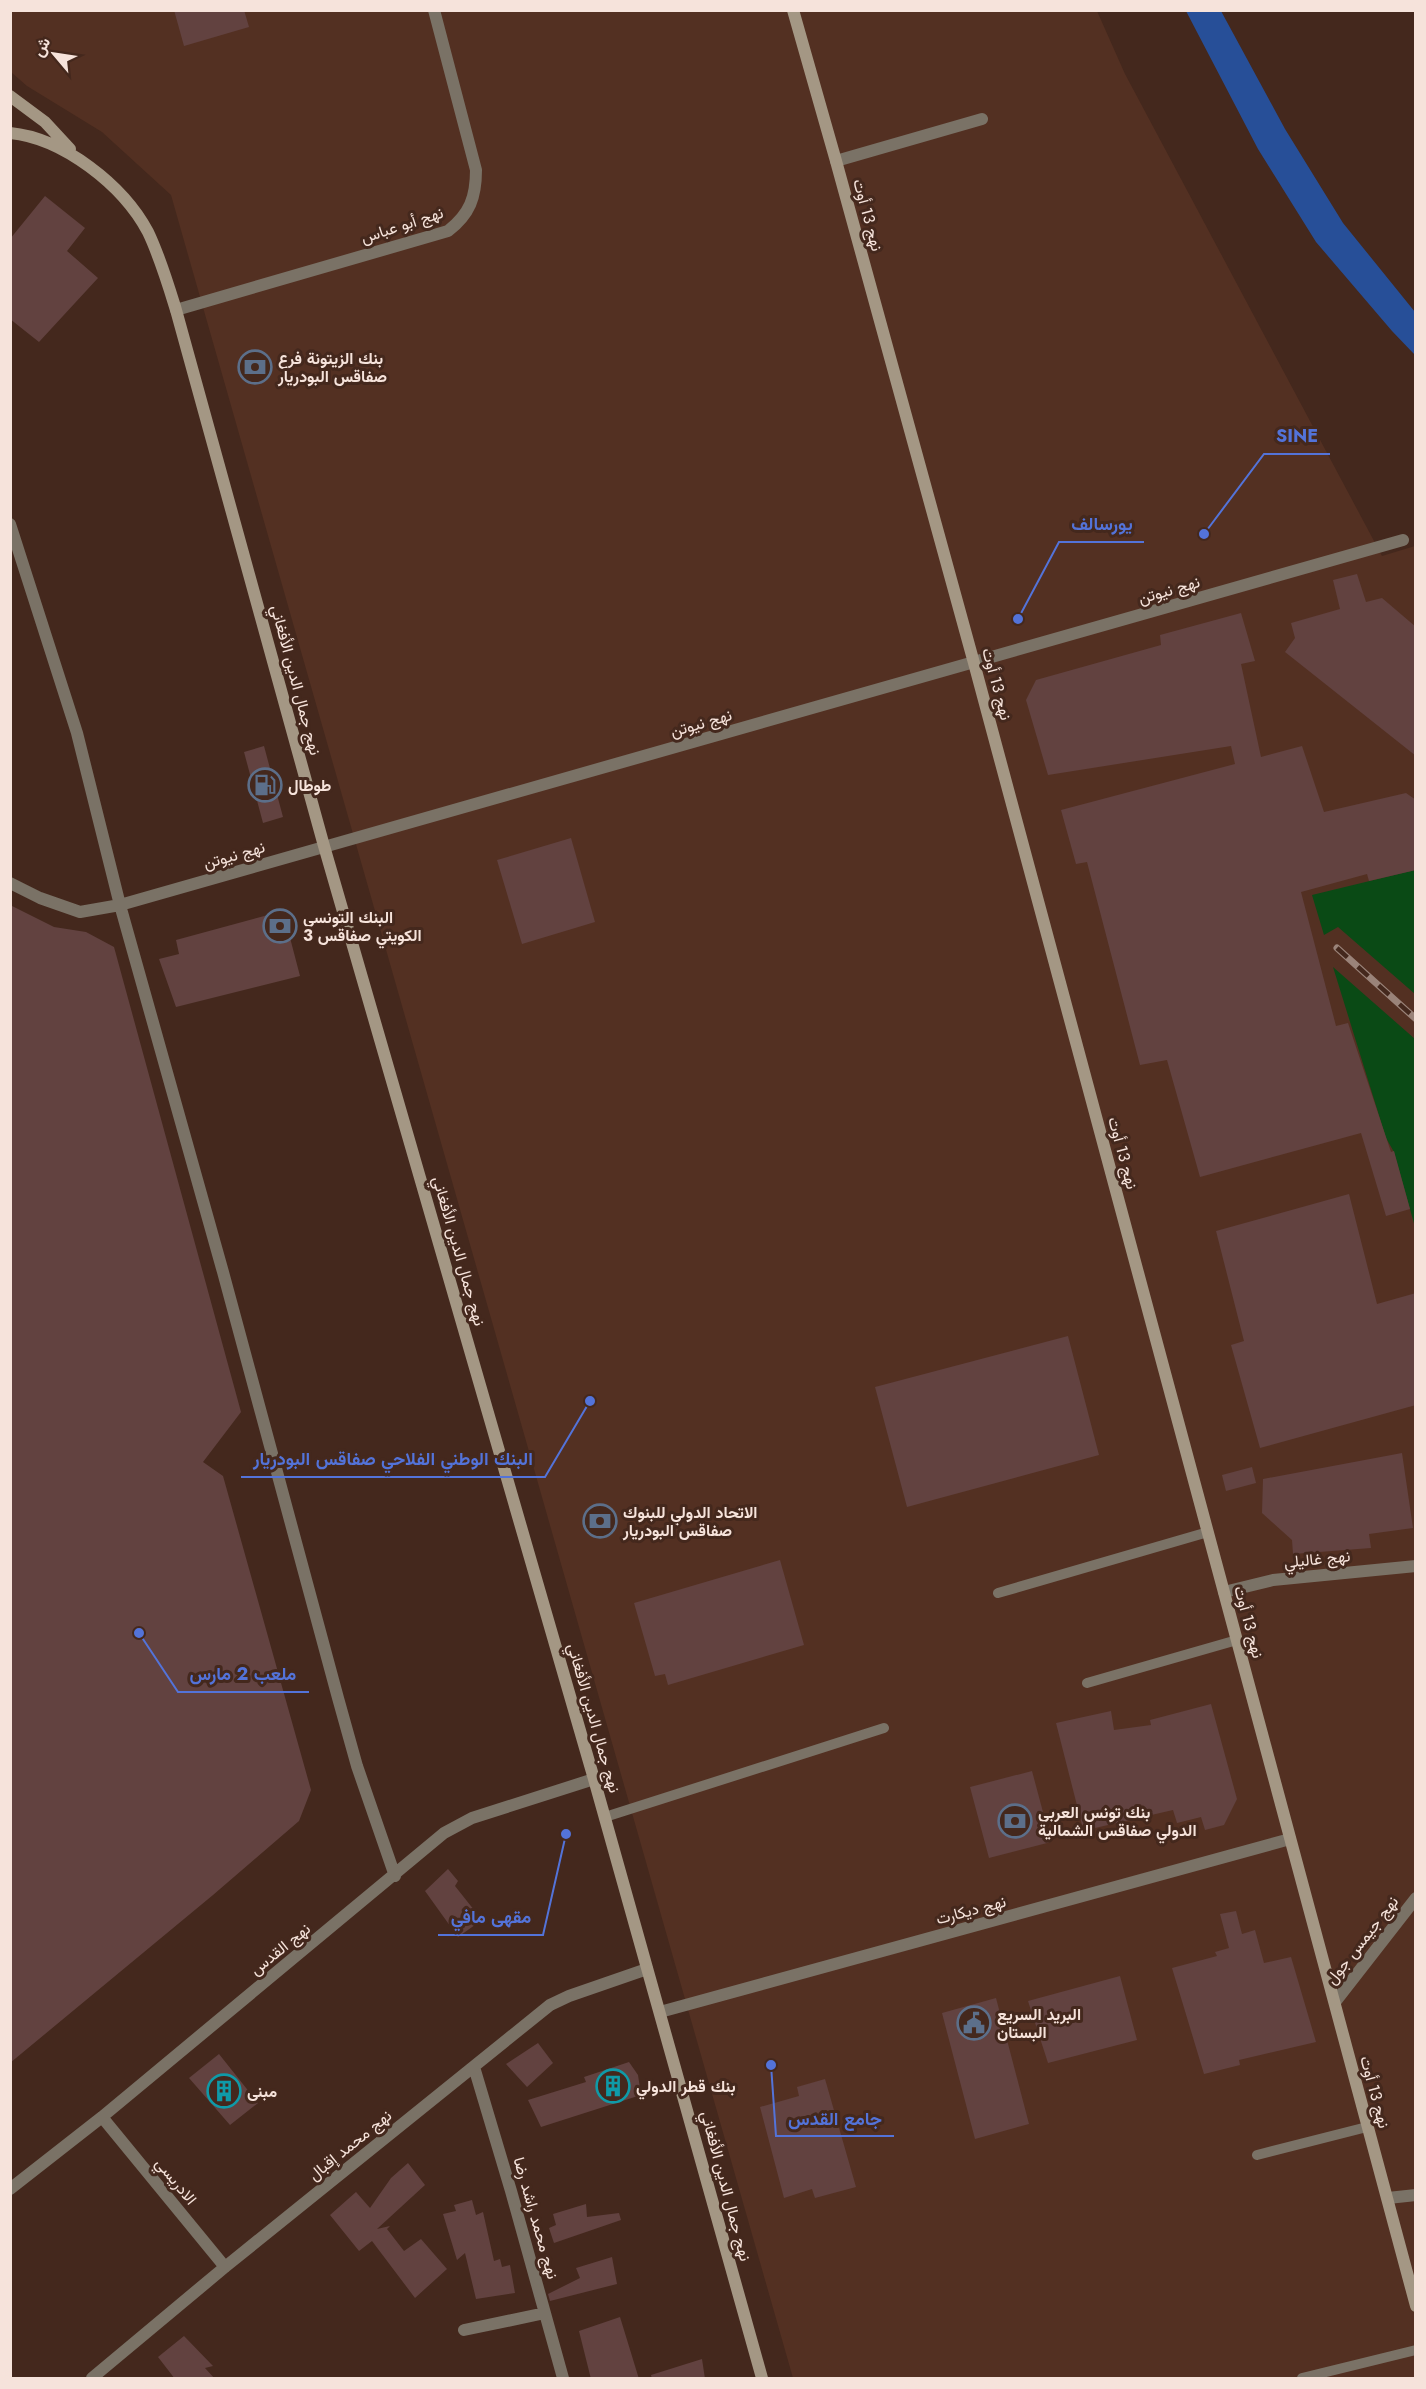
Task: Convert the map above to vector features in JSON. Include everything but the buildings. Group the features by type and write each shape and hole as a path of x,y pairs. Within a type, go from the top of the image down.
{"main road":[{"name":"نهج 13 أوت","path":"793,10 837,161 974,663 1416,2306"},
{"name":"نهج جمال الدين الأفغاني","path":"10,96 45,122 79,160"},
{"name":"نهج جمال الدين الأفغاني","path":"10,132 37,137 52,143 79,160 116,190 147,231 160,261 176,310 324,846 605,1817 762,2379"}],"street":[{"name":"نهج أبو عباس","path":"176,310 448,231 461,221 471,207 476,188 476,170 434,10"},
{"path":"837,161 982,119"},
{"path":"10,524 76,733 120,905 223,1272 357,1766 395,1876"},
{"name":"نهج نيوتن","path":"10,883 40,898 80,912 120,905 1403,540"},
{"name":"نهج غاليلي","path":"1224,1592 1273,1580 1416,1566"},
{"name":"نهج القدس","path":"10,2189 102,2117 444,1833 472,1818 594,1779"},
{"name":"نهج ديكارت","path":"660,2012 1290,1839"},
{"name":"نهج جيمس جول","path":"1335,2002 1416,1898"},
{"name":"نهج محمد إقبال","path":"92,2379 225,2267 558,2000 647,1969"},
{"name":"نهج محمد راشد رضا","path":"474,2067 563,2379"},
{"name":"الادريسي","path":"102,2117 225,2267"},
{"path":"1388,2198 1416,2195"},
{"path":"464,2330 545,2313"}],"lane":[{"path":"998,1593 1208,1532"},
{"path":"1087,1683 1237,1640"},
{"path":"605,1817 884,1728"},
{"path":"1257,2155 1367,2127"},
{"path":"1302,2379 1416,2350"}],"shaded area":[{"path":"10,11 1097,11 1125,74 1382,556 1415,546 1415,2378 793,2378 171,195 102,132 27,86 11,72"}],"green space":[{"path":"1416,870 1415,994 1338,927 1324,935 1312,895"},
{"path":"1333,967 1415,1039 1415,1227 1394,1152 1386,1138"}],"water":[{"path":"1186,11 1221,11 1285,129 1343,223 1415,312 1415,355 1316,242 1258,149"}],"railway":[{"path":"1337,948 1416,1019"}],"place":[{"name":"بنك الزيتونة فرع صفاقس البودريار","path":"255,367"},
{"name":"SINE","path":"1204,534"},
{"name":"يورسالف","path":"1018,619"},
{"name":"طوطال","path":"265,785"},
{"name":"البنك التونسي الكويتي صفاقس 3","path":"280,926"},
{"name":"البنك الوطني الفلاحي صفاقس البودريار","path":"590,1401"},
{"name":"الاتحاد الدولي للبنوك صفاقس البودريار","path":"600,1521"},
{"name":"ملعب 2 مارس","path":"139,1633"},
{"name":"بنك تونس العربي الدولي صفاقس الشمالية","path":"1015,1821"},
{"name":"مقهى مافي","path":"566,1834"},
{"name":"البريد السريع البستان","path":"974,2023"},
{"name":"جامع القدس","path":"771,2065"},
{"name":"بنك قطر الدولي","path":"613,2086"},
{"name":"مبنى","path":"224,2091"}]}
